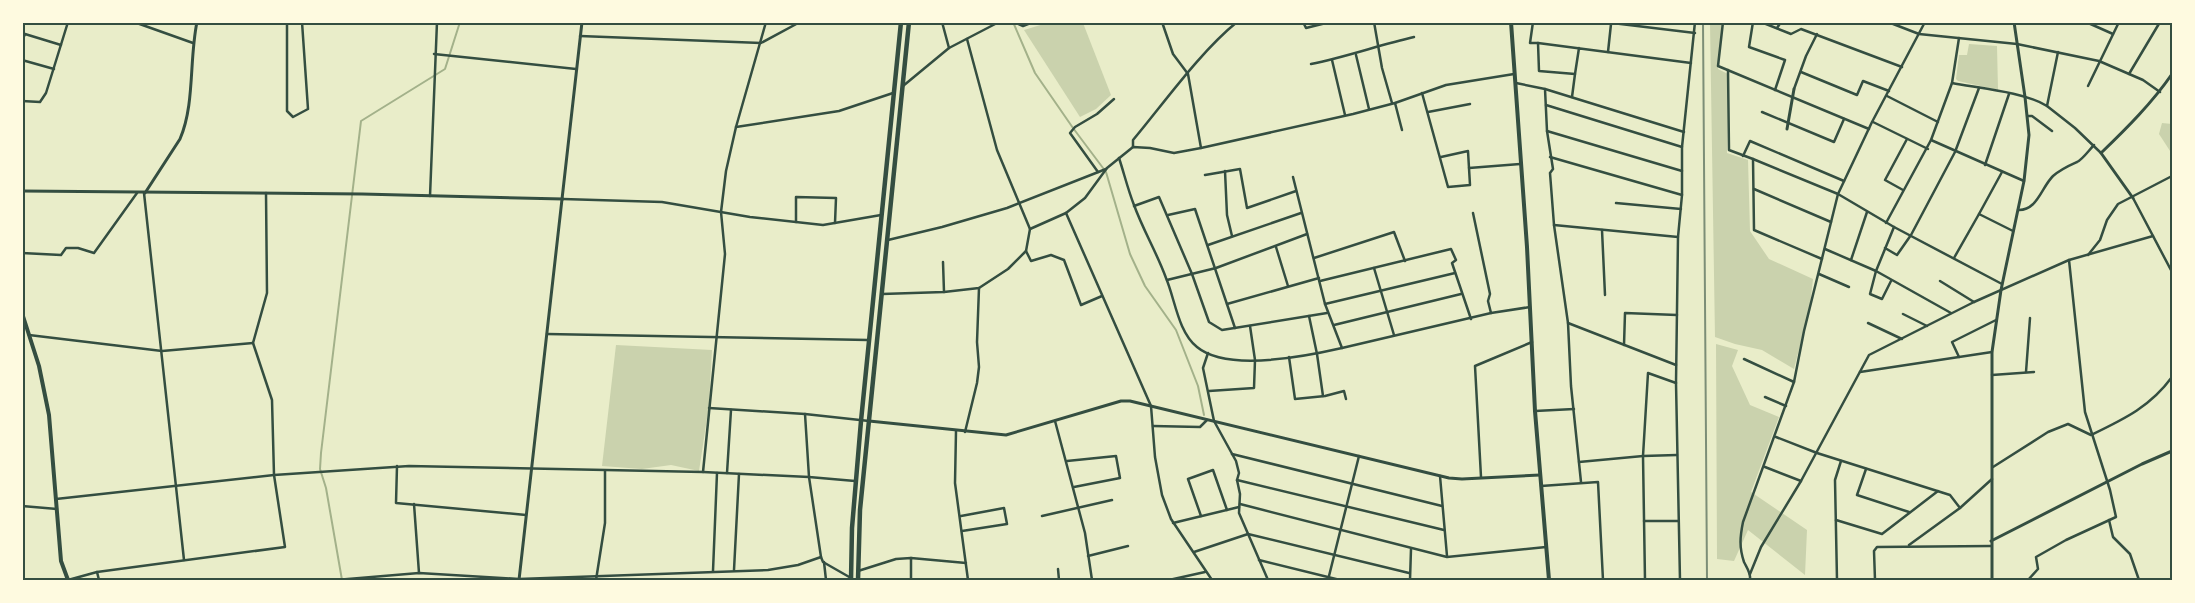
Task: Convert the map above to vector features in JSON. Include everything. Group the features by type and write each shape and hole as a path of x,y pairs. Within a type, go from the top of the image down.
{"highway":[{"path":"851,579 852,528 861,421 901,22"},
{"path":"858,580 860,510 909,22"}],"main road":[{"path":"1511,22 1535,411 1549,580"},
{"path":"22,314 38,366 49,415 61,561 68,580"}],"street":[{"path":"22,101 40,102 46,93 68,22"},
{"path":"134,22 192,43"},
{"path":"184,560 144,193 175,147 184,130 189,97 192,43 197,22"},
{"path":"287,22 287,111 294,118 308,109 302,22"},
{"path":"430,196 434,54 437,22"},
{"path":"519,580 582,22"},
{"path":"703,472 725,254 721,212 726,171 736,127 766,22"},
{"path":"580,36 761,43 800,22"},
{"path":"942,22 949,48"},
{"path":"903,86 949,48 999,22"},
{"path":"1014,22 1023,26 1033,22"},
{"path":"1162,22 1173,54 1188,74 1201,148"},
{"path":"1133,147 1133,140 1188,74 1221,36 1238,22"},
{"path":"1303,22 1306,28 1330,22"},
{"path":"1374,22 1378,46 1402,130"},
{"path":"1533,22 1530,43 1691,63"},
{"path":"1604,22 1695,34"},
{"path":"1680,580 1676,383 1678,237 1682,195 1682,147 1695,22"},
{"path":"1723,22 1718,66 1869,129"},
{"path":"1753,22 1749,47 1785,60 1775,90"},
{"path":"1761,22 1791,34 1801,30 1817,34 1902,68"},
{"path":"1777,28 1781,22"},
{"path":"1888,22 1919,34 2017,44 2099,61 2130,74 2160,92"},
{"path":"1750,574 1743,558 1739,541 1794,382 1804,331 1838,194 1872,122 1925,22"},
{"path":"1992,580 1992,352 2002,284 2024,182 2027,157 2028,116 2014,22"},
{"path":"2086,22 2092,23 2113,34"},
{"path":"2088,86 2119,22"},
{"path":"2130,74 2160,22"},
{"path":"1608,52 1611,24"},
{"path":"22,41 25,34 61,45"},
{"path":"1787,129 1792,96 1817,34"},
{"path":"1311,64 1356,54 1414,37"},
{"path":"1886,223 1903,190 1928,149 1952,83 1959,38"},
{"path":"882,294 944,292 979,288 1008,269 1026,252 1030,229 997,150 967,39"},
{"path":"1538,43 1539,71 1575,74"},
{"path":"1572,97 1578,48"},
{"path":"2047,106 2058,52"},
{"path":"434,54 576,69"},
{"path":"1356,54 1368,109"},
{"path":"22,60 54,68"},
{"path":"1332,60 1345,115"},
{"path":"1728,70 1729,150 1838,194 1886,223 1911,234 2002,284"},
{"path":"1801,72 1857,95 1863,81 1889,91"},
{"path":"1030,229 1066,212 1085,198 1107,168 1133,147 1174,152 1201,148 1394,103 1446,85 1514,74"},
{"path":"2101,153 2160,92 2172,74"},
{"path":"1514,83 1546,88 1684,132"},
{"path":"1952,83 2039,101 2094,145 2133,198 2172,272"},
{"path":"1546,88 1554,225 1568,323 1580,482"},
{"path":"1884,248 1897,255 1911,234 1956,152 1979,88"},
{"path":"736,127 839,111 895,92"},
{"path":"1422,93 1448,187 1470,185 1468,151 1441,157"},
{"path":"1985,165 2009,94"},
{"path":"1887,96 1938,122"},
{"path":"1098,172 1070,133 1075,127 1097,114 1114,99"},
{"path":"1428,112 1470,104"},
{"path":"1546,105 1682,147"},
{"path":"1762,112 1834,142 1844,118"},
{"path":"2028,116 2032,116 2052,131"},
{"path":"1872,122 1928,149"},
{"path":"1547,130 1682,171"},
{"path":"1903,190 1885,180 1908,139"},
{"path":"1931,140 2024,182"},
{"path":"1743,156 1750,142 1844,182"},
{"path":"2018,210 2030,207 2037,200 2051,178 2070,163 2078,162 2094,145"},
{"path":"1550,157 1682,195"},
{"path":"1119,158 1134,206 1167,280 1187,334 1197,347 1208,353 1231,361 1317,354 1491,313 1530,307"},
{"path":"1753,160 1754,230 1822,259"},
{"path":"1469,168 1520,164"},
{"path":"886,240 942,227 1019,203 1107,168"},
{"path":"1205,175 1240,169 1247,208 1296,191"},
{"path":"1225,171 1227,214 1232,236"},
{"path":"1954,258 2002,172"},
{"path":"2088,255 2100,240 2112,211 2118,204 2133,198 2172,176"},
{"path":"1293,177 1327,312 1342,348"},
{"path":"1754,189 1831,222"},
{"path":"22,191 430,196 662,202 823,226 883,215"},
{"path":"22,253 61,255 66,248 78,248 94,252 137,193"},
{"path":"68,580 97,572 285,547 274,475 272,400 252,342 267,293 266,194"},
{"path":"796,222 796,197 836,198 834,224"},
{"path":"1134,206 1160,197 1192,274 1209,322 1222,330 1327,312"},
{"path":"1616,203 1681,209"},
{"path":"1168,215 1195,209 1235,328"},
{"path":"1851,260 1867,211"},
{"path":"1066,212 1151,406 1155,457 1162,495 1173,523 1212,580"},
{"path":"1207,245 1301,212"},
{"path":"1473,213 1490,294 1488,301 1491,313"},
{"path":"1979,214 2013,231"},
{"path":"1554,225 1678,237"},
{"path":"1892,280 1882,299 1875,297 1870,292 1884,248 1894,227"},
{"path":"1602,230 1605,294"},
{"path":"1314,258 1394,232 1405,261"},
{"path":"1167,280 1216,268 1307,234"},
{"path":"1750,580 1750,574 1761,547 1817,453 1868,355 1974,302 2069,260 2153,236"},
{"path":"1276,247 1288,286"},
{"path":"1227,304 1288,286 1405,261 1451,249 1456,260 1452,263 1471,319"},
{"path":"1825,249 1892,280 1951,313"},
{"path":"1026,252 1031,261 1051,255 1064,260 1081,304 1102,296"},
{"path":"2028,580 2038,570 2036,557 2066,540 2116,517 2084,412 2069,260"},
{"path":"943,262 944,292"},
{"path":"1374,268 1394,335"},
{"path":"1325,304 1455,273"},
{"path":"1819,274 1849,287"},
{"path":"1940,281 1974,302"},
{"path":"965,432 979,366 977,342 979,288"},
{"path":"1334,325 1461,294"},
{"path":"1624,345 1625,313 1677,315"},
{"path":"1903,314 1927,326"},
{"path":"1309,316 1323,396"},
{"path":"2026,372 2030,318"},
{"path":"1960,357 1952,342 1996,320"},
{"path":"1568,323 1676,365"},
{"path":"1868,323 1902,339"},
{"path":"1208,391 1254,388 1254,360 1250,326"},
{"path":"547,334 716,339 869,340"},
{"path":"29,335 162,351 252,342"},
{"path":"1481,478 1475,366 1532,342"},
{"path":"1860,372 1992,352"},
{"path":"1208,353 1203,368 1214,421 1239,473 1237,480 1239,513 1268,580"},
{"path":"1289,357 1295,399 1323,396 1344,391 1346,399"},
{"path":"1744,359 1794,382"},
{"path":"1645,580 1643,456 1648,372 1676,383"},
{"path":"1992,375 2034,372"},
{"path":"2091,435 2135,413 2160,392 2172,377"},
{"path":"1765,397 1786,406"},
{"path":"710,408 805,414 1006,435 1121,401 1151,406 1440,476 1462,479 1540,475"},
{"path":"1535,411 1574,409"},
{"path":"728,473 731,410"},
{"path":"805,414 809,477 826,580"},
{"path":"1153,426 1200,427 1207,420"},
{"path":"1055,421 1074,487 1092,580"},
{"path":"1993,467 2048,432 2068,424 2091,435"},
{"path":"956,431 955,483 961,516 968,580"},
{"path":"1776,437 1817,453 1950,495 1960,508"},
{"path":"1991,541 2106,482 2172,451"},
{"path":"1231,453 1442,506"},
{"path":"1579,462 1678,455"},
{"path":"1067,461 1116,456 1120,478 1074,487"},
{"path":"1328,579 1359,456"},
{"path":"1837,580 1835,480 1841,461"},
{"path":"398,466 396,503 526,515"},
{"path":"56,500 274,475 398,466 703,472 856,481"},
{"path":"1764,467 1801,481"},
{"path":"1866,469 1857,495 1910,512"},
{"path":"1201,516 1188,479 1213,470 1227,510"},
{"path":"596,579 605,523 605,471"},
{"path":"714,571 717,473"},
{"path":"734,570 739,474"},
{"path":"1440,476 1447,557"},
{"path":"1908,546 1960,508 1992,479"},
{"path":"1237,480 1444,530"},
{"path":"1541,486 1598,482 1603,580"},
{"path":"1836,520 1882,534 1938,491"},
{"path":"1042,516 1112,500"},
{"path":"414,504 419,573"},
{"path":"1173,523 1240,505 1447,557 1546,547"},
{"path":"22,506 57,509"},
{"path":"961,516 1004,508 1006,524 962,532"},
{"path":"2109,520 2113,537 2130,554 2139,580"},
{"path":"1644,521 1678,521"},
{"path":"1194,552 1248,534 1409,573"},
{"path":"1088,556 1128,546"},
{"path":"1875,580 1875,549 1908,546 1991,546"},
{"path":"1410,580 1412,549"},
{"path":"336,580 419,573 519,580 596,579 714,571 768,570 798,565 821,557"},
{"path":"911,558 911,580"},
{"path":"858,571 896,559 911,558 966,563"},
{"path":"1259,560 1328,579 1340,580"},
{"path":"824,562 851,579"},
{"path":"1058,569 1060,580"},
{"path":"97,572 99,580"},
{"path":"1169,580 1205,572"}],"green space":[{"path":"1047,23 1083,23 1111,95 1096,109 1080,117 1024,30"},
{"path":"1710,23 1722,23 1718,69 1728,74 1727,153 1748,160 1750,231 1769,259 1813,279 1810,306 1794,369 1762,350 1715,337"},
{"path":"1969,44 1997,46 1998,90 1956,79 1959,55 1967,55"},
{"path":"2162,123 2172,124 2172,154 2159,134"},
{"path":"1716,344 1738,350 1732,366 1750,405 1779,417 1751,492 1807,530 1805,575 1748,530 1734,561 1717,559"},
{"path":"616,345 712,350 709,405 699,471 671,465 642,469 602,466"}],"waterway":[{"path":"342,580 326,488 320,469 361,121 445,69 460,22"},
{"path":"1013,22 1035,73 1106,172 1130,254 1145,286 1176,330 1198,386 1204,415"}],"railway":[{"path":"1703,22 1707,580"}]}
